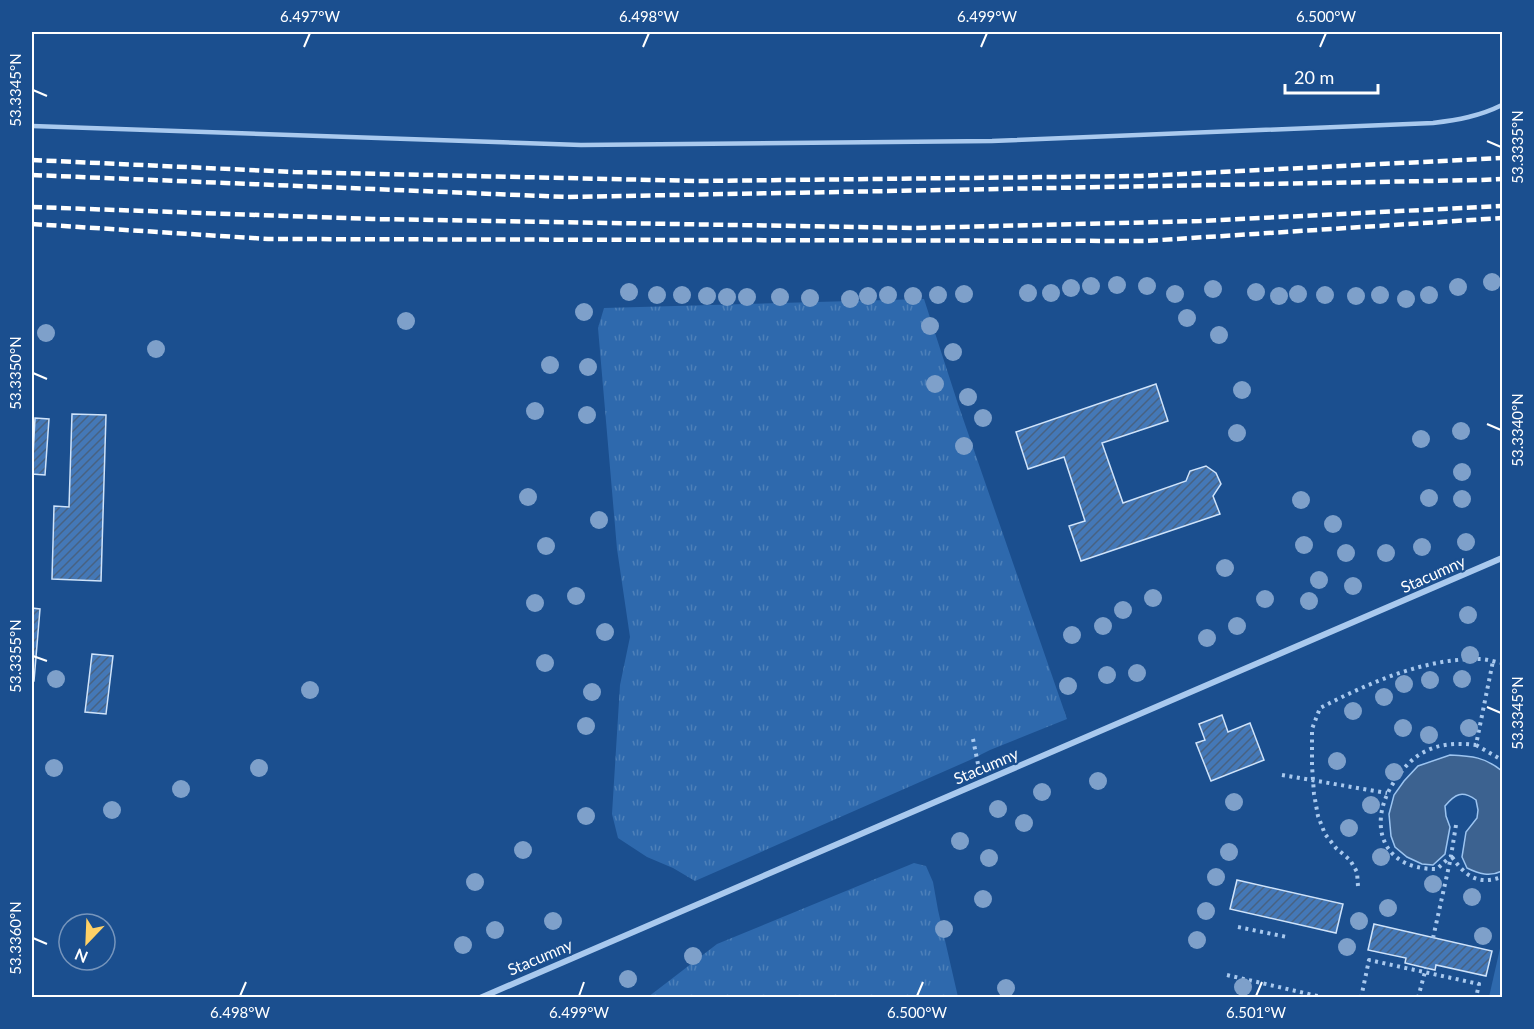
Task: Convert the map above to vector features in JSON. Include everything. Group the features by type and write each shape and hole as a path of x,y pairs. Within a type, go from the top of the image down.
{"street":[{"name":"Stacumny","path":"480,998 1503,558"}],"lane":[{"path":"32,126 581,145 992,141 1433,123 1488,113 1503,105"}],"path":[{"path":"1358,886 1357,872 1350,860 1336,848 1326,834 1318,816 1313,780 1312,729 1320,708 1344,696 1422,666 1450,660 1482,658 1503,663"},
{"path":"1476,745 1493,661"},
{"path":"1451,856 1437,869 1421,869 1396,858 1385,844 1382,832 1381,809 1389,788 1412,760 1426,751 1441,746 1456,743 1476,745 1503,760"},
{"path":"1282,775 1387,794"},
{"path":"1433,938 1456,825"},
{"path":"1451,856 1461,870 1480,881 1503,877"},
{"path":"1238,927 1287,937"},
{"path":"1361,998 1369,960 1425,970 1479,984 1476,998"},
{"path":"1418,998 1425,970"},
{"path":"1227,975 1326,998"}],"green space":[{"path":"924,299 1067,719 990,750 695,881 647,857 618,838 612,814 620,685 630,637 617,549 598,328 604,308"},
{"path":"914,863 926,866 933,882 958,997 648,997 717,944"},
{"path":"1501,944 1502,997 1489,997"}],"shaded area":[{"path":"1450,755 1478,758 1502,771 1502,871 1484,874 1467,868 1462,857 1466,832 1477,818 1478,810 1476,800 1463,794 1456,796 1445,806 1450,827 1445,854 1433,865 1422,864 1407,857 1395,847 1391,836 1389,814 1394,795 1418,766"}],"building":[{"path":"1156,384 1168,421 1102,443 1123,503 1186,481 1190,471 1206,466 1216,473 1221,484 1213,496 1220,514 1081,561 1069,526 1085,521 1064,457 1028,469 1016,432"},
{"path":"72,414 106,415 101,581 52,579 54,506 69,507"},
{"path":"35,418 49,419 45,475 32,474"},
{"path":"32,608 40,609 34,681 32,681"},
{"path":"92,654 113,656 106,714 85,712"},
{"path":"1222,715 1228,732 1250,723 1264,760 1211,781 1196,743 1205,740 1199,724"},
{"path":"1237,880 1343,904 1336,933 1230,909"},
{"path":"1374,924 1492,951 1486,976 1436,965 1435,970 1405,963 1406,958 1368,950"}],"railway":[{"path":"32,160 294,172 698,181 1140,176 1502,158"},
{"path":"32,175 567,197 1502,179"},
{"path":"32,207 372,219 916,228 1200,221 1502,206"},
{"path":"32,224 268,239 1145,241 1502,218"}]}
